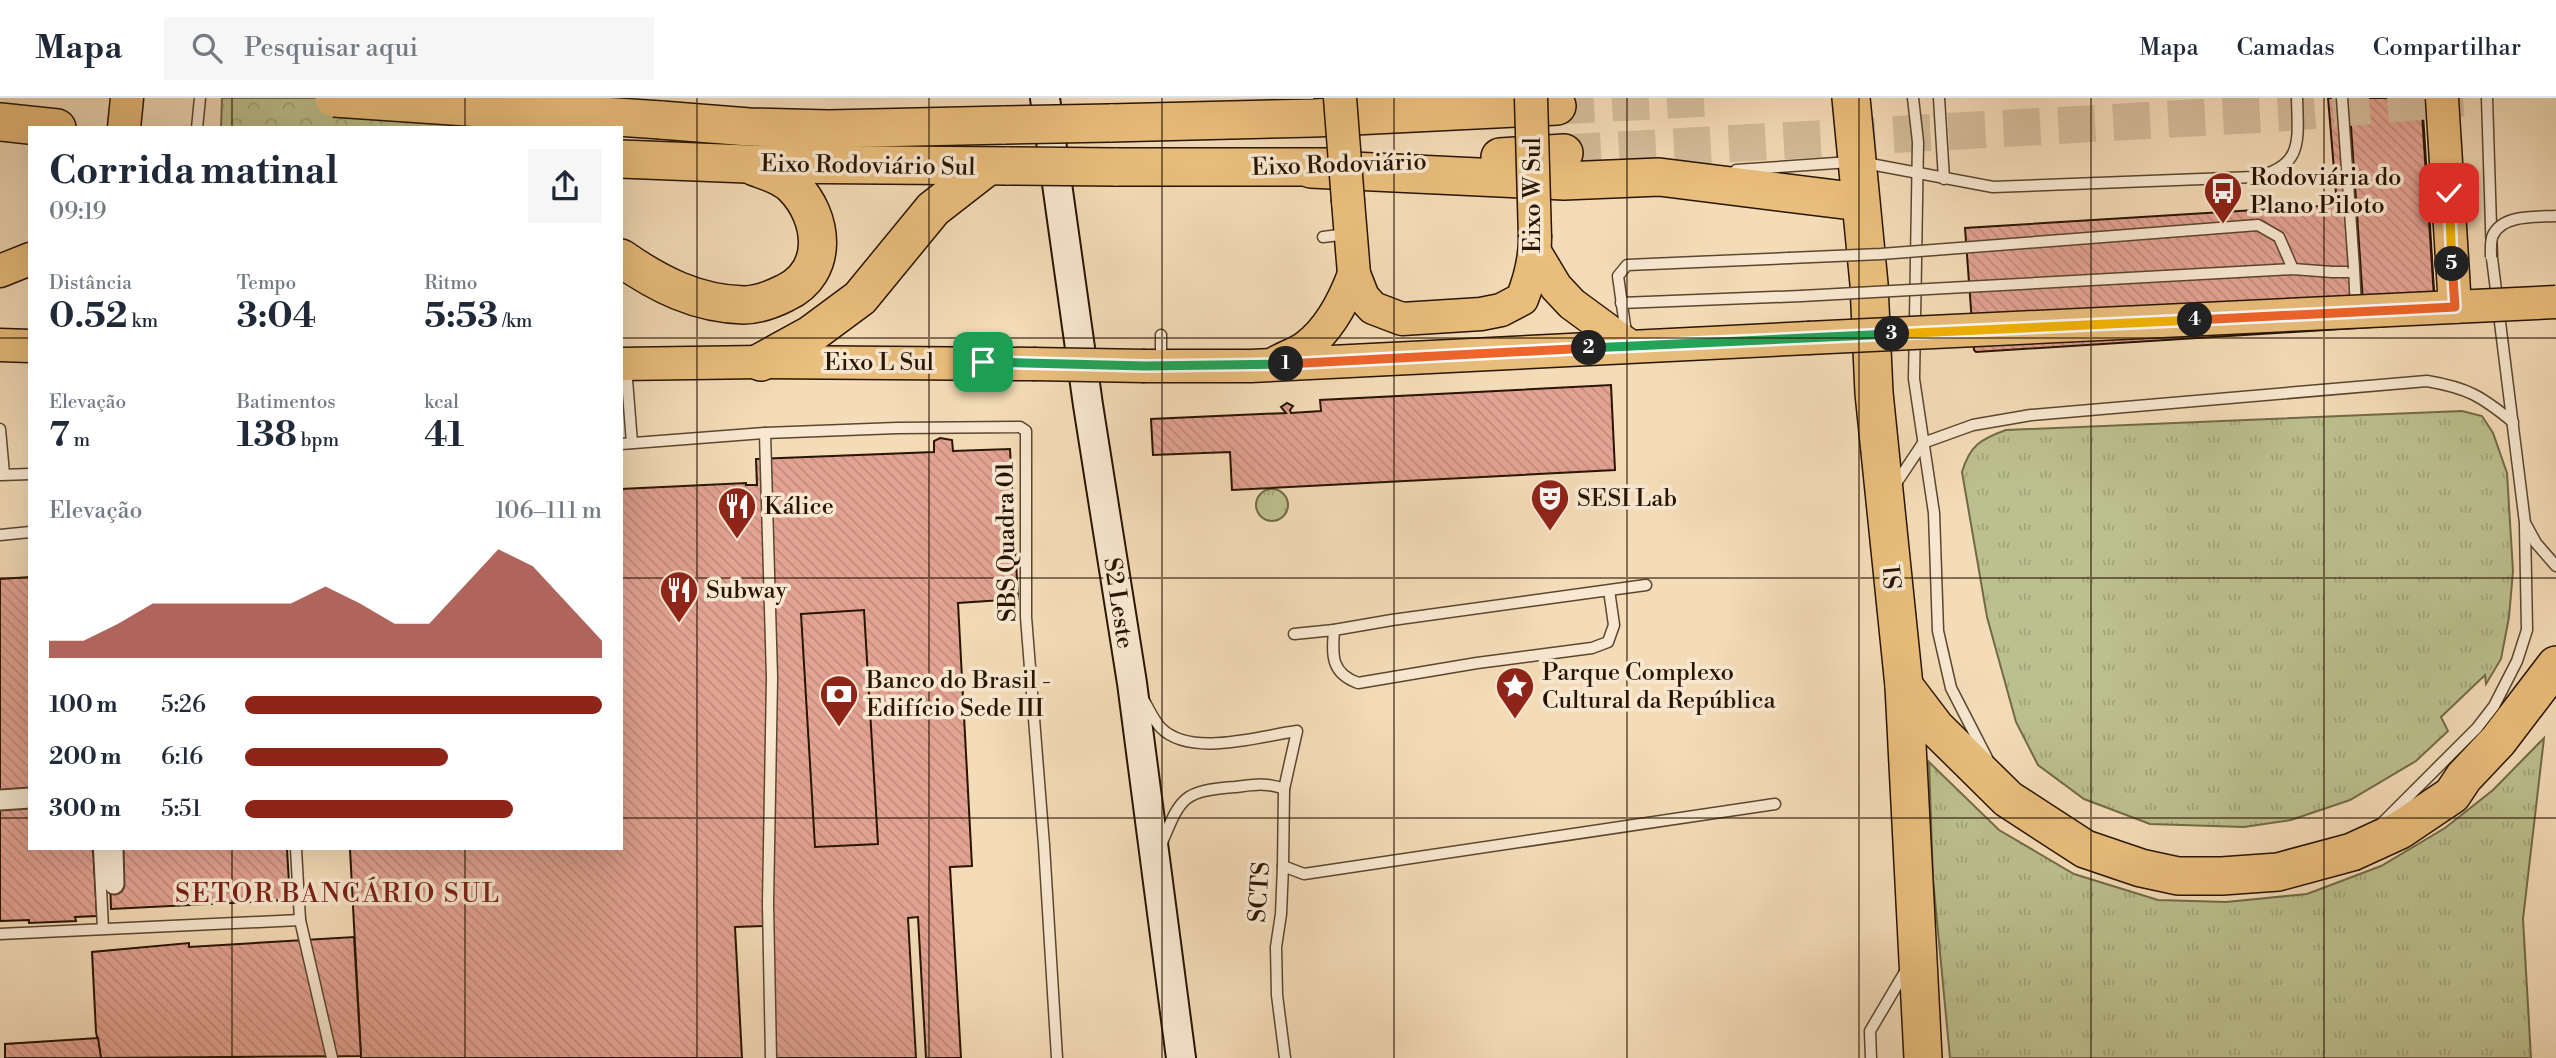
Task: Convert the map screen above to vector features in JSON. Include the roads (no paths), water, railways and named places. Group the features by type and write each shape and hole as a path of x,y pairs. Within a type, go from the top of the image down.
{"highway":[{"name":"Eixo Rodoviário Sul","path":"334,98 749,127 829,129 1110,122"},
{"path":"598,126 599,98"},
{"path":"749,127 792,98"},
{"path":"952,98 1001,125"},
{"path":"1327,108 1420,98"},
{"name":"S1","path":"1851,98 1869,285 1874,393 1904,686 1923,1058"},
{"name":"Eixo Rodoviário","path":"1110,122 1327,108 1544,102"},
{"path":"5,125 28,126"},
{"name":"Eixo Rodoviário","path":"1114,167 1311,169 1564,153"},
{"name":"Eixo Rodoviário Sul","path":"623,159 747,164 1114,167"},
{"path":"623,259 647,276 683,294 715,302 747,305 773,299 793,289 814,268 818,256 819,234 814,217 793,186 779,176 747,164"},
{"path":"761,362 810,335 860,298 933,209 998,167"},
{"path":"1311,169 1564,181 1659,177 1860,202"},
{"path":"1904,686 1936,728 2008,799 2085,849 2141,868 2178,876 2278,872 2352,852 2400,830 2452,795 2464,777 2498,741 2556,665"}],"main road":[{"path":"124,126 127,98"},
{"name":"S2 Leste","path":"1045,98 1088,405 1132,682 1181,1058"},
{"path":"2442,98 2455,307"},
{"name":"Eixo W Sul","path":"1327,108 1348,201 1337,235 1363,298 1373,307 1402,318 1481,314 1501,310 1522,299 1529,280 1535,245 1544,102"},
{"path":"1535,245 1556,287 1572,304 1628,345"},
{"path":"0,271 28,261"},
{"path":"1273,365 1306,347 1331,322 1354,274"},
{"name":"Eixo L Sul","path":"624,364 1033,364 1156,356 1273,365 1628,345 2556,302"},
{"path":"0,345 28,346"}],"street":[{"path":"0,800 28,797"},
{"path":"113,850 114,884"}],"lane":[{"path":"197,126 200,98"},
{"path":"518,98 519,118"},
{"path":"1913,98 1917,171 1914,379 1934,513 1938,631 1951,688 2008,799"},
{"path":"1939,98 1944,179"},
{"path":"1725,171 1856,161 1993,187 2254,177 2273,173 2287,164 2295,153 2298,136 2297,98"},
{"path":"2342,98 2357,313"},
{"path":"2352,852 2477,728 2494,706 2517,661 2527,630 2525,523 2492,258 2487,98"},
{"path":"1659,177 1712,172"},
{"path":"2497,305 2491,257 2492,236 2500,226 2511,220 2556,216"},
{"path":"1628,345 1618,276 1626,265 1881,254 2258,225 2278,237 2293,268"},
{"path":"1621,303 1801,296 2293,268 2354,272"},
{"path":"624,364 627,444"},
{"path":"1885,501 1923,443 1973,425 2031,415 2427,381 2455,386 2477,394 2513,422"},
{"name":"SBS Quadra 01","path":"627,444 765,433 897,428 1020,427 1026,430 1027,617 1057,1058"},
{"path":"0,429 2,475 28,474"},
{"path":"765,433 772,678 768,904 771,1058"},
{"path":"2525,523 2536,543 2556,566"},
{"path":"0,535 28,532"},
{"path":"1294,634 1334,631 1392,620 1646,585"},
{"path":"1334,631 1332,653 1336,667 1346,678 1359,683 1477,663 1592,648 1608,642 1614,625 1609,590"},
{"name":"SCTS","path":"1132,682 1161,728 1179,740 1205,745 1297,731 1284,789 1281,914 1276,947 1285,1058"},
{"path":"1156,858 1174,813 1186,798 1203,789 1270,784 1284,789"},
{"path":"1283,866 1304,874 1775,804"},
{"path":"99,850 103,928"},
{"path":"296,850 300,920 332,1058"},
{"path":"0,934 300,920"},
{"path":"1871,1058 1870,1031 1917,948"}],"tunnel":[{"path":"1557,106 1710,98"},
{"path":"1564,153 2281,113 2463,98"}],"place":[{"name":"Rodoviária do Plano Piloto","path":"2223,225"},
{"name":"SESI Lab","path":"1550,532"},
{"name":"Kálice","path":"737,540"},
{"name":"Subway","path":"679,624"},
{"name":"Parque Complexo Cultural da República","path":"1515,720"},
{"name":"Banco do Brasil - Edifício Sede III","path":"839,728"}],"district":[{"name":"SETOR BANCÁRIO SUL","path":"338,893"}]}
